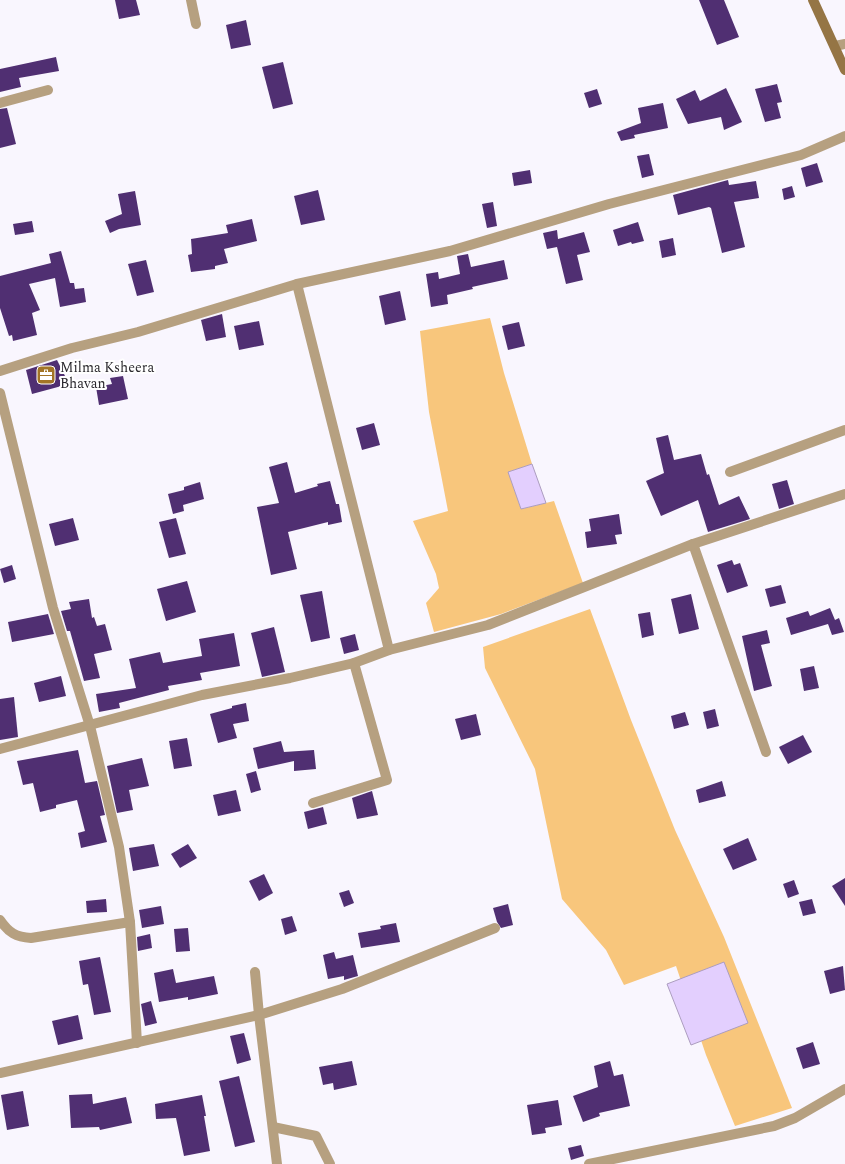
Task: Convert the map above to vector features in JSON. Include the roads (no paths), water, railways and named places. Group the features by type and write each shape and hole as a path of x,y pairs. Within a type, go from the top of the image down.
{"main road":[{"path":"813,0 840,45 845,70"}],"street":[{"path":"191,0 196,24"},
{"path":"0,103 48,90"},
{"path":"0,371 72,348 138,332 297,284 450,251 609,204 801,156 845,136"},
{"path":"297,284 389,650"},
{"path":"0,393 53,608 90,726 119,847 130,922 136,1043"},
{"path":"730,472 845,430"},
{"path":"0,749 202,695 290,678 354,663 389,650 488,625 693,544 845,494"},
{"path":"693,544 766,752"},
{"path":"313,803 387,780 354,663"},
{"path":"0,920 7,930 18,937 31,938 130,922"},
{"path":"0,1073 259,1015 364,980 495,928"},
{"path":"255,972 277,1164"},
{"path":"589,1164 774,1126 795,1118 845,1089"},
{"path":"828,1099 845,1098"},
{"path":"273,1127 316,1136 330,1164"}],"place":[{"name":"Milma Ksheera Bhavan","path":"46,375"}]}
